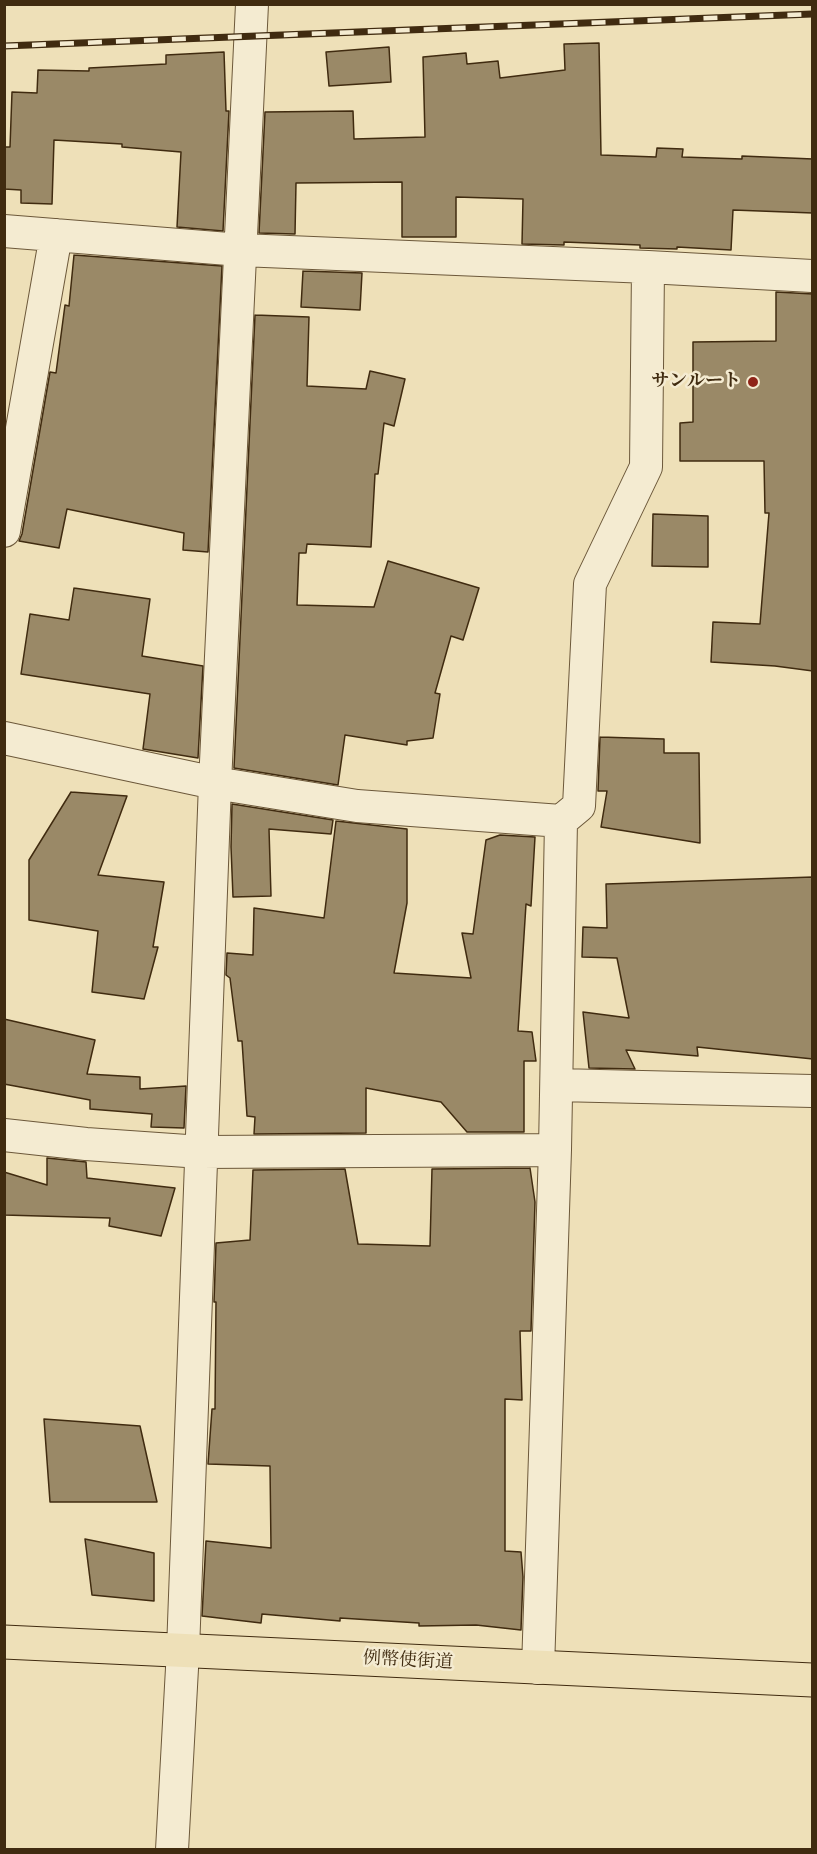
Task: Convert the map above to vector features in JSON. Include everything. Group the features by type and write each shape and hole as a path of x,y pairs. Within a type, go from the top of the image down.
{"main road":[{"name":"例幣使街道","path":"4,1642 813,1680"}],"street":[{"path":"172,1850 183,1650 215,783 252,4"},
{"path":"4,231 241,250 813,276"},
{"path":"4,531 56,235"},
{"path":"4,738 215,783 357,806 561,821 579,806 590,584 646,467 648,267"},
{"path":"538,1668 555,1150 561,821"},
{"path":"556,1085 813,1092"},
{"path":"4,1135 86,1144 201,1152 555,1150"}],"building":[{"path":"599,43 601,155 656,157 657,148 683,149 682,157 742,159 742,156 813,159 813,213 733,210 731,250 677,247 677,249 640,248 640,245 564,242 564,245 522,244 523,199 456,197 456,237 402,237 402,182 296,183 295,234 259,233 265,112 353,111 354,139 425,137 423,57 466,53 467,64 498,61 500,78 565,70 564,44"},
{"path":"389,47 391,82 329,86 326,52"},
{"path":"224,52 226,111 229,111 223,231 177,227 181,152 122,147 122,144 54,140 52,204 21,203 21,190 4,189 4,147 10,147 12,92 37,93 38,70 89,71 89,68 166,64 166,55"},
{"path":"74,255 222,266 208,552 183,550 184,533 67,509 59,548 19,541 50,372 56,373 65,305 69,306"},
{"path":"303,271 362,273 360,310 301,307"},
{"path":"776,292 813,294 813,671 711,662 713,622 760,624 769,513 765,513 764,461 680,461 680,423 693,422 693,342 776,341"},
{"path":"255,315 309,317 307,386 366,389 370,371 405,379 394,426 384,423 378,474 375,474 371,547 307,544 306,553 299,553 297,605 374,607 388,561 479,588 463,640 451,636 435,693 440,694 433,738 407,741 407,745 345,735 338,785 234,768"},
{"path":"653,514 708,516 708,567 652,566"},
{"path":"74,588 150,599 142,656 203,666 198,758 143,749 150,694 21,674 30,614 69,620"},
{"path":"600,737 664,739 664,753 699,753 700,843 601,827 607,791 598,791"},
{"path":"71,792 127,796 98,875 164,882 153,947 158,947 144,999 92,992 98,931 29,920 29,860"},
{"path":"232,804 333,820 331,834 269,829 271,896 233,897"},
{"path":"336,821 407,829 407,903 394,973 471,978 462,933 473,934 486,840 500,835 535,837 531,906 526,904 518,1031 532,1032 536,1061 524,1061 524,1132 467,1132 441,1102 366,1088 366,1133 254,1134 255,1117 247,1116 242,1041 238,1041 230,978 226,975 227,953 253,955 254,908 324,918"},
{"path":"813,877 813,1059 697,1047 698,1056 626,1050 635,1069 589,1068 583,1012 629,1018 617,958 582,957 583,927 607,928 606,884"},
{"path":"4,1019 95,1040 87,1074 140,1077 140,1089 186,1086 184,1128 151,1127 152,1114 90,1109 90,1100 4,1084"},
{"path":"47,1158 86,1162 87,1178 175,1188 161,1236 109,1226 110,1218 4,1215 4,1172 47,1185"},
{"path":"530,1168 535,1202 531,1331 520,1331 522,1400 505,1399 505,1551 521,1552 523,1577 521,1630 476,1625 419,1626 419,1623 340,1618 340,1621 262,1614 261,1623 202,1616 206,1541 271,1548 270,1466 208,1464 212,1409 215,1409 216,1243 250,1240 253,1170 345,1169 358,1244 430,1246 432,1169"},
{"path":"44,1419 140,1426 157,1502 50,1502"},
{"path":"85,1539 154,1553 154,1601 92,1595"}],"railway":[{"path":"4,46 812,14"}],"place":[{"name":"サンルート","path":"753,382"}]}
